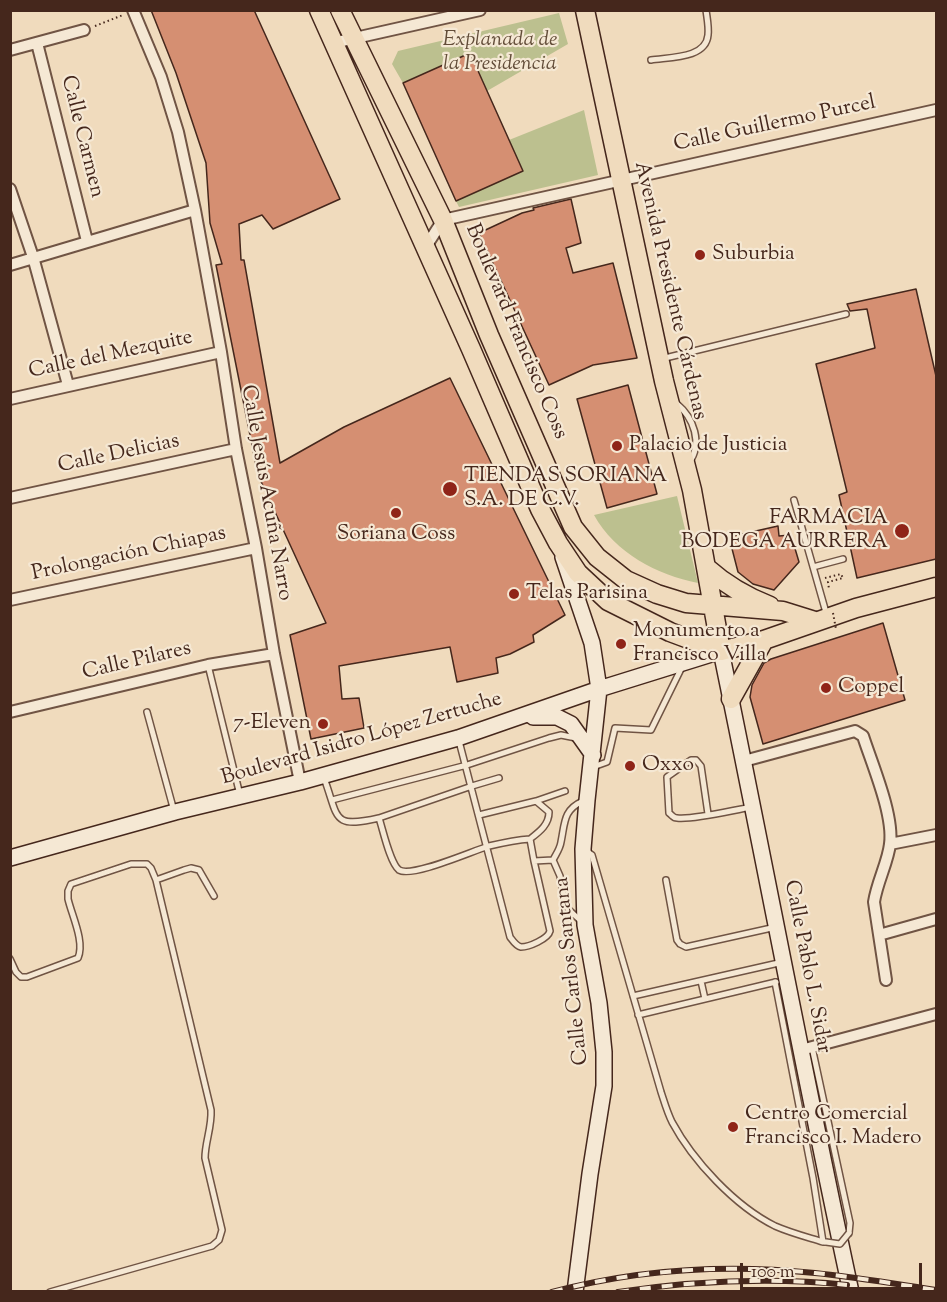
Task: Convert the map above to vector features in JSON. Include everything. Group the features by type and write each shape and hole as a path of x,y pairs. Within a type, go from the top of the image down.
{"main road":[{"path":"319,10 540,509 558,543 578,573 608,600 670,632 721,651 936,587"},
{"name":"Boulevard Francisco Coss","path":"340,10 443,220 489,335 573,527 597,557 626,580 657,594 686,603 783,611 828,620"},
{"name":"Avenida Presidente Cárdenas","path":"585,10 668,397 686,467 721,651"},
{"path":"443,288 475,337 483,339 489,335"},
{"path":"471,349 483,358 538,443"},
{"path":"707,568 736,590 783,611"},
{"path":"731,699 764,640"}],"street":[{"path":"333,43 480,10"},
{"name":"Calle Jesús Acuña Narro","path":"133,11 161,77 177,132 195,210 236,449 300,782"},
{"path":"10,50 84,30"},
{"name":"Calle Carmen","path":"37,43 87,241"},
{"name":"Calle Guillermo Purcel","path":"443,220 936,110"},
{"path":"10,189 33,257 68,385"},
{"path":"10,265 195,210"},
{"path":"425,248 443,220"},
{"name":"Calle del Mezquite","path":"10,399 221,352"},
{"name":"Calle Delicias","path":"10,498 236,449"},
{"name":"Calle Carlos Santana","path":"558,543 592,643 599,689 589,755 583,849 585,925 600,1013 604,1052 604,1086 575,1292"},
{"name":"Prolongación Chiapas","path":"10,600 256,548"},
{"name":"Boulevard Isidro López Zertuche","path":"10,858 458,738 599,689 721,651"},
{"name":"Calle Pablo L. Sidar","path":"721,651 784,962 782,981 806,1049 852,1292"},
{"name":"Calle Pilares","path":"10,712 208,665 274,654"},
{"path":"521,717 557,717 571,724 589,755"},
{"path":"744,761 859,732 863,736 888,819 890,844 875,896 875,913 886,980"},
{"path":"890,844 936,835"},
{"path":"879,935 936,919"},
{"path":"806,1049 936,1014"}],"lane":[{"path":"651,60 700,50 706,44 708,37 706,10"},
{"path":"660,359 846,314"},
{"path":"794,500 828,620"},
{"path":"813,567 843,559"},
{"path":"332,800 467,765 561,735 570,736 589,755 607,762 615,728 651,730 685,662"},
{"path":"208,665 241,796"},
{"path":"147,712 175,812"},
{"path":"458,738 467,765 510,937 521,947 544,940 550,931 530,839"},
{"path":"708,814 701,766 696,760 691,760 668,777 669,813 678,818 708,814 753,807"},
{"path":"323,776 334,810 340,819 349,823 380,818 500,778"},
{"path":"479,815 536,801 565,791"},
{"path":"553,860 561,844 562,832 569,811 586,800"},
{"path":"380,818 392,861 399,869 407,872 487,847 517,839 530,839 544,827 549,817 549,812 536,801"},
{"path":"583,849 592,855 661,1092 672,1120 696,1158 749,1209 773,1225 795,1234 840,1244 849,1233 850,1223 806,1049"},
{"path":"534,861 553,860"},
{"path":"553,860 560,876 568,909 585,925"},
{"path":"10,959 16,972 21,977 27,977 78,958 81,952 80,943 68,898 71,884 121,867 138,863 147,864 156,880 211,1110 205,1158 222,1235 212,1246 50,1292"},
{"path":"156,880 191,868 200,870 214,896"},
{"path":"666,880 677,940 686,947 777,927"},
{"path":"633,996 784,962"},
{"path":"701,981 705,999"},
{"path":"638,1015 782,981 825,1242"}],"path":[{"path":"84,30 133,11"},
{"path":"817,580 841,574 843,578 828,582 830,591"}],"green space":[{"name":"Explanada de la Presidencia","path":"559,13 568,44 487,91 470,53 403,83 392,64 398,51"},
{"name":"Explanada de la Presidencia","path":"584,110 598,175 459,207 456,201 523,171 509,140"},
{"path":"677,496 698,583 667,574 638,560 613,541 594,515"}],"building":[{"path":"151,10 254,10 340,199 273,229 262,215 239,224 241,260 244,260 280,463 344,427 450,378 565,615 533,635 534,642 496,658 498,673 457,682 450,647 339,666 342,699 359,698 364,728 311,739 290,635 326,623 258,475 216,265 222,264 210,223 206,163 176,73"},
{"path":"470,53 523,171 456,201 403,83"},
{"path":"571,199 581,243 566,248 573,273 613,263 637,358 593,365 549,385 479,233 522,213 534,210 533,208"},
{"path":"916,289 936,376 936,559 857,578 839,495 847,492 816,364 875,348 867,309 850,311 847,304"},
{"name":"Palacio de Justicia","path":"628,385 657,494 607,508 577,399"},
{"path":"778,526 779,536 791,535 799,562 774,590 753,584 738,572 729,537"},
{"name":"Coppel","path":"883,623 905,700 763,744 750,697 752,685 764,663"}],"railway":[{"path":"552,1292 617,1278 716,1269 815,1273 936,1290"},
{"path":"618,1292 732,1281 789,1281 847,1285"}],"place":[{"name":"Suburbia","path":"700,255"},
{"name":"Palacio de Justicia","path":"617,446"},
{"name":"TIENDAS SORIANA S.A. DE C.V.","path":"450,489"},
{"name":"Soriana Coss","path":"396,513"},
{"name":"FARMACIA BODEGA AURRERA","path":"902,531"},
{"name":"Telas Parisina","path":"514,594"},
{"name":"Monumento a Francisco Villa","path":"621,644"},
{"name":"Coppel","path":"826,688"},
{"name":"7-Eleven","path":"323,724"},
{"name":"Oxxo","path":"630,766"},
{"name":"Centro Comercial Francisco I. Madero","path":"733,1127"}]}
